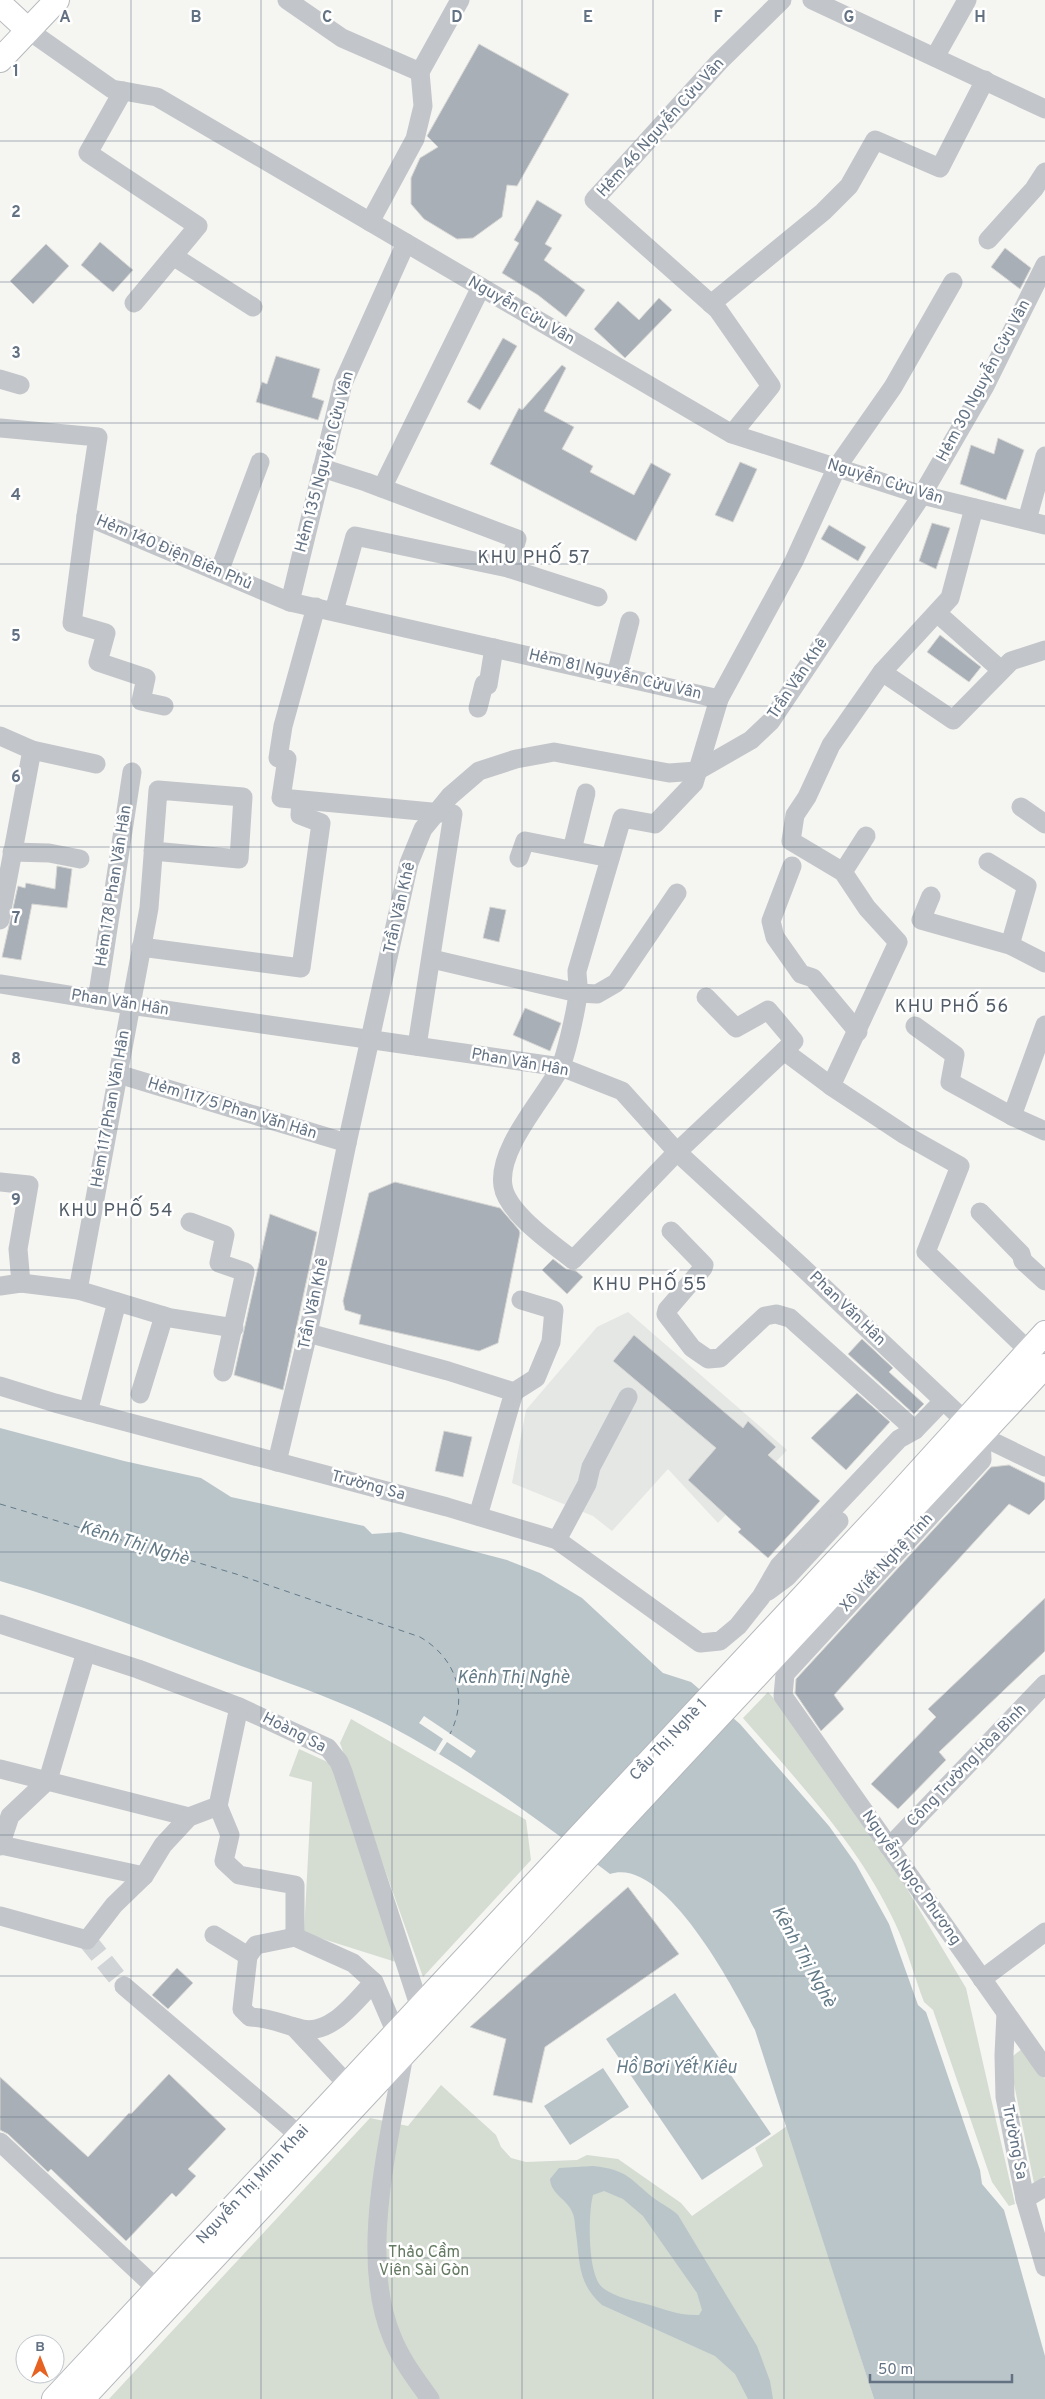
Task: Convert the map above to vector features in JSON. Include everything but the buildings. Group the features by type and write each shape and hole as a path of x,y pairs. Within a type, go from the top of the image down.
{"main road":[{"path":"0,60 56,0"},
{"path":"5,7 28,30"},
{"name":"Xô Viết Nghệ Tĩnh","path":"892,1516 1037,1359 1045,1334"},
{"name":"Cầu Thị Nghè 1","path":"454,1972 892,1516"},
{"name":"Cầu Thị Nghè 1","path":"477,1978 892,1516"},
{"name":"Nguyễn Thị Minh Khai","path":"82,2399 400,2044 420,2008 454,1972"},
{"name":"Nguyễn Thị Minh Khai","path":"54,2399 348,2084 400,2044 477,1978"}],"street":[{"path":"287,0 342,38 420,72"},
{"path":"370,222 415,139 423,106 420,72 460,0"},
{"name":"Hẻm 46 Nguyễn Cửu Vân","path":"732,434 771,386 718,310 594,200 720,62 782,0"},
{"path":"812,0 1045,109"},
{"path":"935,57 967,0"},
{"name":"Nguyễn Cửu Vân","path":"28,30 112,89 157,97 732,434 922,495 1036,522"},
{"path":"711,304 823,212 849,186 875,140 940,168 985,80"},
{"path":"123,91 88,153 198,226 134,303"},
{"path":"988,240 1034,189 1045,172"},
{"name":"Hẻm 135 Nguyễn Cửu Vân","path":"290,602 343,383 406,243"},
{"path":"173,256 254,307"},
{"name":"Hẻm 30 Nguyễn Cửu Vân","path":"922,495 985,386 1045,265"},
{"name":"Hẻm 81 Nguyễn Cửu Vân","path":"325,609 718,698 794,561 837,467 892,387 953,282"},
{"path":"382,488 481,287"},
{"path":"0,379 20,385"},
{"name":"Hẻm 140 Điện Biên Phủ","path":"0,428 98,438 86,516 290,602 325,609"},
{"path":"1036,522 1045,456"},
{"path":"219,572 260,462"},
{"path":"322,468 382,488 517,539 508,568"},
{"name":"Trần Văn Khê","path":"277,1462 308,1333 347,1143 409,862 423,830 450,796 479,771 516,759 554,752 669,773 697,771 751,740 770,722 922,495"},
{"path":"831,1086 858,1032 898,942 867,908 843,872 791,842 795,815 807,797 831,745 882,672 950,598 974,508"},
{"path":"86,516 72,623 106,633 98,662 146,678 141,701 164,706"},
{"path":"417,1046 453,814 281,798 287,759 278,758 283,726 325,609 355,536 508,568 598,597"},
{"path":"937,613 1002,670"},
{"path":"616,675 630,621"},
{"path":"478,708 484,684 488,685 494,648"},
{"path":"882,672 953,720 1011,661 1045,650"},
{"path":"706,997 736,1028 768,1010 794,1041 676,1152 573,1260 536,1231 512,1204 503,1187 504,1164 518,1135 561,1067 578,993 577,972 622,818 655,824 694,783 718,698"},
{"path":"0,736 32,750 96,764"},
{"path":"0,920 32,750"},
{"name":"Hẻm 178 Phan Văn Hân","path":"96,1000 132,772"},
{"name":"Hẻm 117 Phan Văn Hân","path":"78,1290 148,908 158,790 244,797 239,859 153,851"},
{"path":"572,850 586,793"},
{"path":"141,947 301,968 321,822 300,815 301,801"},
{"path":"1021,807 1045,824"},
{"path":"843,872 866,836"},
{"path":"519,858 525,840 610,858"},
{"path":"12,852 49,853 80,859"},
{"path":"988,862 1027,886 1010,945"},
{"path":"792,866 771,921 772,930 801,974 814,978 858,1032"},
{"path":"432,959 578,993 597,994 616,983 677,893"},
{"path":"931,896 921,920 1010,945 1045,963"},
{"name":"Phan Văn Hân","path":"0,984 130,1006 561,1067 622,1091 676,1152 801,1266 973,1428 1045,1467"},
{"path":"1012,1116 1045,1025"},
{"path":"915,1026 955,1055 950,1082 1012,1116 1045,1131"},
{"path":"784,1052 905,1135 960,1166 926,1252 1037,1359"},
{"name":"Hẻm 117/5 Phan Văn Hân","path":"118,1074 347,1143"},
{"path":"0,1182 29,1185 18,1249 21,1283"},
{"path":"980,1212 1021,1254 1023,1261 1045,1281"},
{"path":"190,1222 225,1235 219,1263 245,1272 223,1372"},
{"path":"671,1231 704,1265 667,1310 666,1314 692,1348 708,1359 720,1358 765,1316 776,1314 790,1318 915,1430 943,1401"},
{"path":"0,1286 21,1283 78,1290 164,1316 234,1328"},
{"path":"478,1516 514,1392 536,1378 551,1342 554,1310 521,1300"},
{"path":"88,1412 117,1302"},
{"path":"140,1394 164,1316"},
{"path":"308,1333 448,1371 514,1392"},
{"name":"Trường Sa","path":"0,1386 88,1412 478,1516 557,1540 700,1643 720,1641 728,1635 761,1597 787,1577 909,1446 915,1430"},
{"path":"557,1540 588,1484 591,1467 628,1398"},
{"name":"Xô Viết Nghệ Tĩnh","path":"784,1687 784,1674 982,1460 973,1428"},
{"name":"Hoàng Sa","path":"0,1624 138,1669 240,1707 321,1744 333,1753 339,1762 420,2008"},
{"path":"86,1652 48,1780 5,1815 0,1845 144,1876"},
{"name":"Công Trường Hòa Bình","path":"889,1847 1045,1684"},
{"name":"Nguyễn Ngọc Phương","path":"784,1687 783,1696 1045,2068"},
{"path":"240,1707 218,1806 230,1835 224,1861 240,1875 294,1885 294,1938"},
{"path":"0,1769 189,1817"},
{"path":"0,1916 87,1940 114,1905 144,1876 162,1845 189,1817 218,1806"},
{"path":"982,1979 1045,1932"},
{"path":"214,1935 248,1956"},
{"path":"374,1982 330,2025 318,2029 294,2027 265,2017 250,2017 242,2009 248,1956 256,1945 294,1938 353,1963 374,1982 400,2044 379,2205 376,2246 378,2280 391,2336 408,2368 430,2399"},
{"path":"124,1986 300,2136"},
{"name":"Trường Sa","path":"1006,2013 1005,2097 1025,2199 1045,2267"},
{"path":"294,2027 348,2084"},
{"path":"0,2142 157,2289"},
{"path":"1025,2199 1045,2187"}],"shaded area":[{"path":"628,1312 787,1450 718,1523 668,1469 612,1531 593,1516 512,1483 526,1410 597,1327"}],"green space":[{"path":"768,1692 794,1721 885,1852 966,1988 1015,2204 1009,2206 992,2182 933,2010 924,2002 907,1952 880,1894 846,1841 743,1718"},
{"path":"351,1719 526,1820 531,1860 423,1977 340,1743"},
{"path":"299,1749 332,1764 399,1963 304,1933 312,1782 289,1776"},
{"path":"1023,2048 1045,2079 1045,2176 1034,2183 1009,2059"},
{"name":"Thảo Cầm Viên Sài Gòn","path":"441,2085 496,2135 501,2147 511,2158 526,2162 577,2160 587,2155 618,2159 681,2203 692,2216 763,2166 755,2148 787,2126 874,2399 109,2399 370,2118 408,2126"}],"water":[{"name":"Kênh Thị Nghè","path":"0,1428 124,1461 201,1478 231,1497 364,1526 372,1534 400,1532 507,1560 540,1573 582,1598 663,1673 691,1682 740,1724 829,1826 856,1864 889,1924 918,2005 926,2012 980,2170 982,2184 1004,2210 1045,2356 1045,2399 874,2399 755,2030 715,1958 674,1904 653,1885 631,1874 610,1874 473,1775 386,1724 307,1690 113,1618 0,1581"},
{"name":"Hồ Bơi Yết Kiêu","path":"675,1993 771,2134 702,2180 606,2039"},
{"path":"603,2068 629,2107 570,2145 544,2106"},
{"path":"593,2166 622,2173 678,2215 757,2346 770,2381 773,2399 748,2399 735,2374 715,2356 602,2305 594,2297 584,2281 578,2254 573,2214 551,2184 550,2179 559,2168","holes":["604,2191 623,2199 643,2216 697,2293 702,2310 699,2315 686,2315 620,2297 603,2288 598,2281 591,2258 590,2244 590,2215 593,2195"]}],"pier":[{"path":"424,1716 476,1751 471,1758 447,1742 439,1754 435,1752 443,1739 419,1723"}],"ferry route":[{"path":"0,1504 236,1574 420,1637 443,1656 456,1679 458,1706 456,1720 450,1734"}],"tunnel":[{"path":"87,1940 124,1986"}],"district":[{"name":"KHU PHỐ 57","path":"534,558"},
{"name":"KHU PHỐ 56","path":"952,1007"},
{"name":"KHU PHỐ 54","path":"116,1211"},
{"name":"KHU PHỐ 55","path":"650,1285"}]}
